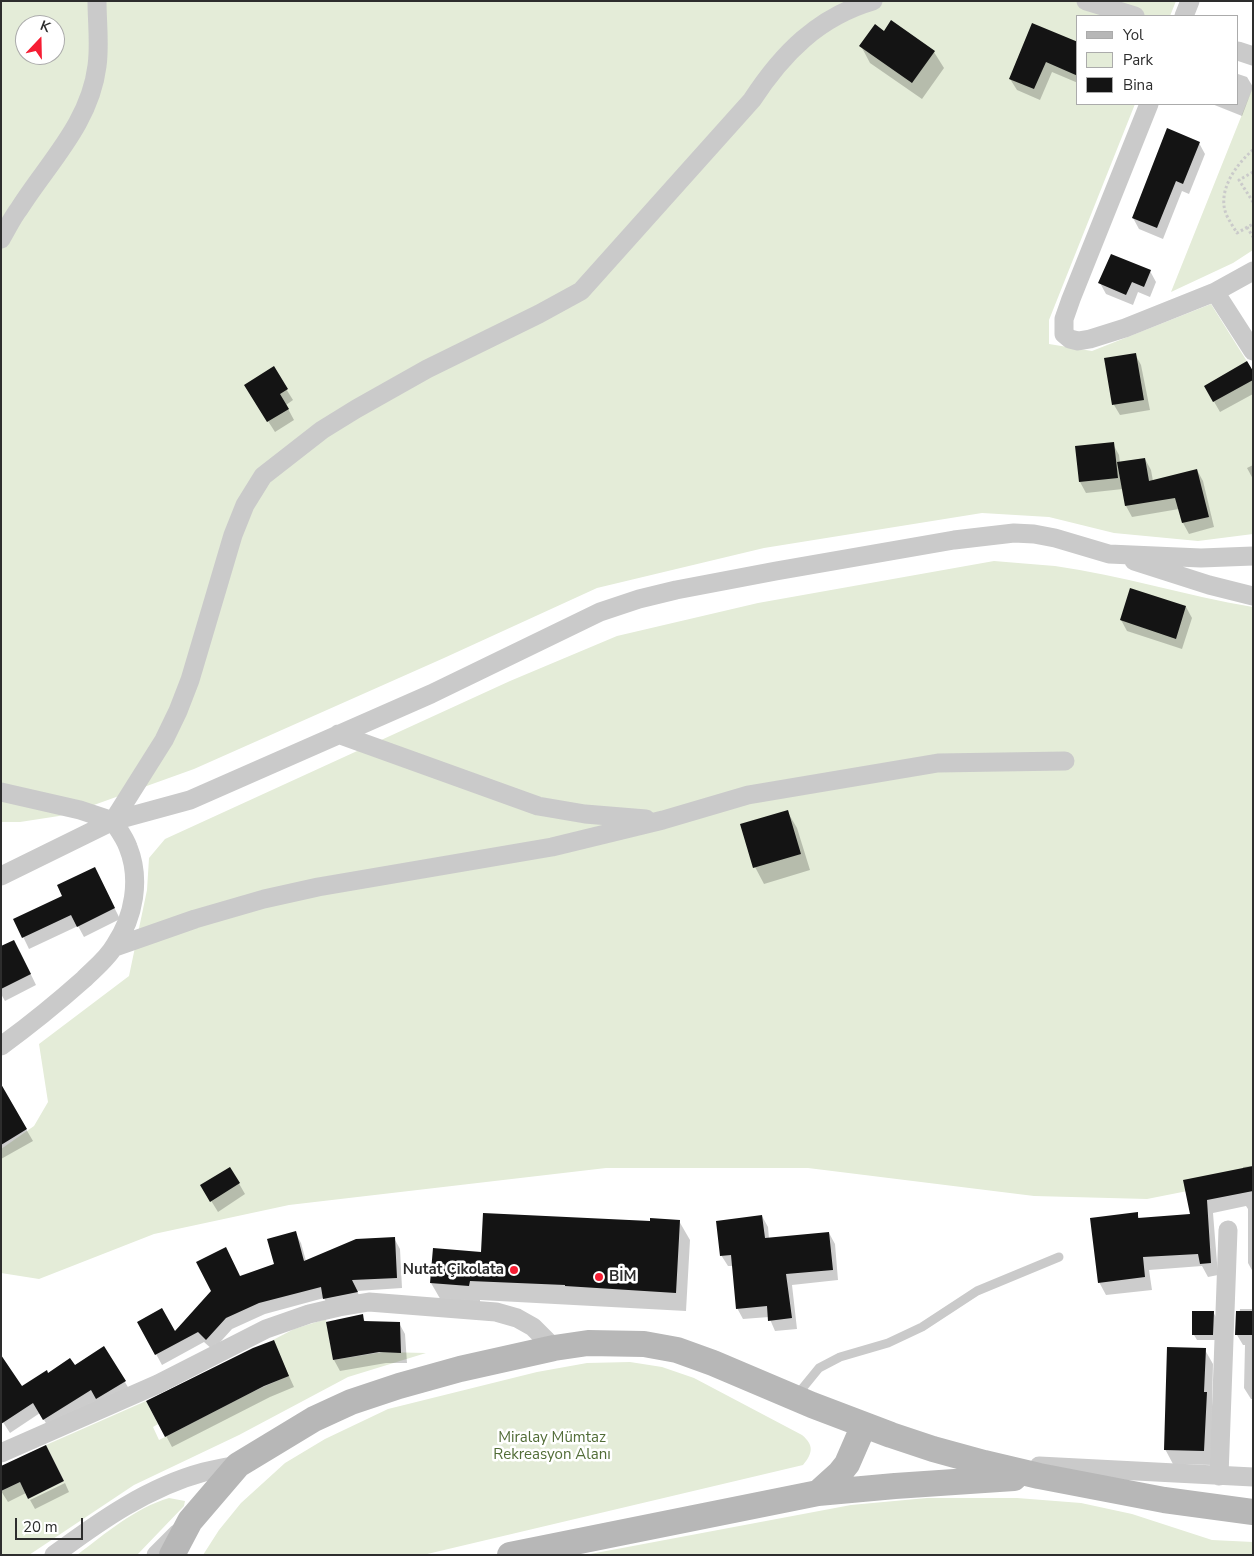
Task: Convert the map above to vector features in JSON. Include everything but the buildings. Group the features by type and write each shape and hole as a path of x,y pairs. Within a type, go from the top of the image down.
{"main road":[{"path":"172,1555 190,1521 238,1465 314,1420 351,1402 399,1386 460,1369 554,1348 588,1343 619,1342 662,1346 713,1363 864,1425 933,1450 984,1463 1164,1500 1253,1512"},
{"path":"818,1493 847,1464 864,1425"},
{"path":"510,1555 818,1493 1040,1476"}],"street":[{"path":"1,238 19,208 81,118 91,92 97,66 97,1"},
{"path":"113,820 164,740 178,711 190,680 233,535 245,505 263,476 322,430 356,409 427,369 539,314 580,291 752,100 768,75 787,53 831,19 872,1"},
{"path":"1086,1 1132,15"},
{"path":"1184,15 1190,1"},
{"path":"1239,51 1253,56"},
{"path":"1149,105 1071,299 1064,319 1064,334 1070,339 1078,341 1124,328 1215,292 1253,271"},
{"path":"1215,292 1253,351"},
{"path":"1,876 113,820 190,800 431,694 600,612 639,599 676,590 954,540 995,535 1034,534 1055,538 1209,585 1253,596"},
{"path":"1109,554 1201,558 1253,556"},
{"path":"338,734 538,806 585,814 663,820"},
{"path":"115,947 194,919 264,899 318,887 552,847 663,820 748,795 938,763 1065,761"},
{"path":"1,792 80,810 113,820 128,846 134,870 134,898 127,922 115,947 53,1007 1,1046"},
{"path":"1219,1476 1228,1230"},
{"path":"1,1453 158,1384 266,1329 339,1306 369,1302 496,1312 517,1318 533,1327 554,1348"},
{"path":"984,1463 1253,1477"},
{"path":"54,1555 87,1530 149,1494 186,1478 238,1465"},
{"path":"156,1555 190,1521"}],"lane":[{"path":"795,1398 820,1368 833,1361 888,1343 922,1326 978,1291 1059,1257"}],"path":[{"path":"1253,150 1232,174 1226,187 1224,204 1226,215 1237,234 1253,224"},
{"path":"1253,172 1239,180 1253,202"},
{"path":"1247,227 1253,237"}],"green space":[{"path":"1,1 1176,1 1170,15 1076,15 1076,105 1135,105 1049,320 1049,344 1092,351 1211,304 1253,371 1253,534 1198,541 1114,533 1049,517 982,513 764,548 597,588 194,769 59,816 20,822 1,822"},
{"path":"1253,87 1253,250 1233,263 1171,292"},
{"path":"994,561 1080,570 1253,607 1253,1178 1147,1199 1034,1196 808,1168 606,1168 289,1205 154,1234 39,1279 1,1273 1,1149 34,1126 48,1102 39,1044 129,976 147,890 149,858 165,839 510,681 617,636 758,603"},
{"path":"326,1319 333,1360 383,1352 426,1353 348,1377 239,1435 134,1485 29,1555 1,1555 1,1491 20,1482 28,1499 64,1481 46,1445 146,1401 158,1424 153,1427 159,1440 252,1392 288,1376 273,1340 294,1329"},
{"name":"Miralay Mümtaz Rekreasyon Alanı","path":"630,1362 662,1367 694,1378 802,1435 809,1442 811,1449 809,1457 803,1465 423,1555 203,1555 219,1530 241,1503 285,1463 325,1439 388,1409 537,1372 587,1363"},
{"path":"169,1498 185,1501 184,1506 137,1555 77,1555 110,1530 144,1508"},
{"path":"927,1498 1017,1498 1081,1503 1132,1514 1212,1540 1253,1542 1253,1555 585,1555 851,1505"}],"place":[{"name":"Nutat Çikolata","path":"514,1270"},
{"name":"BİM","path":"599,1277"}]}
